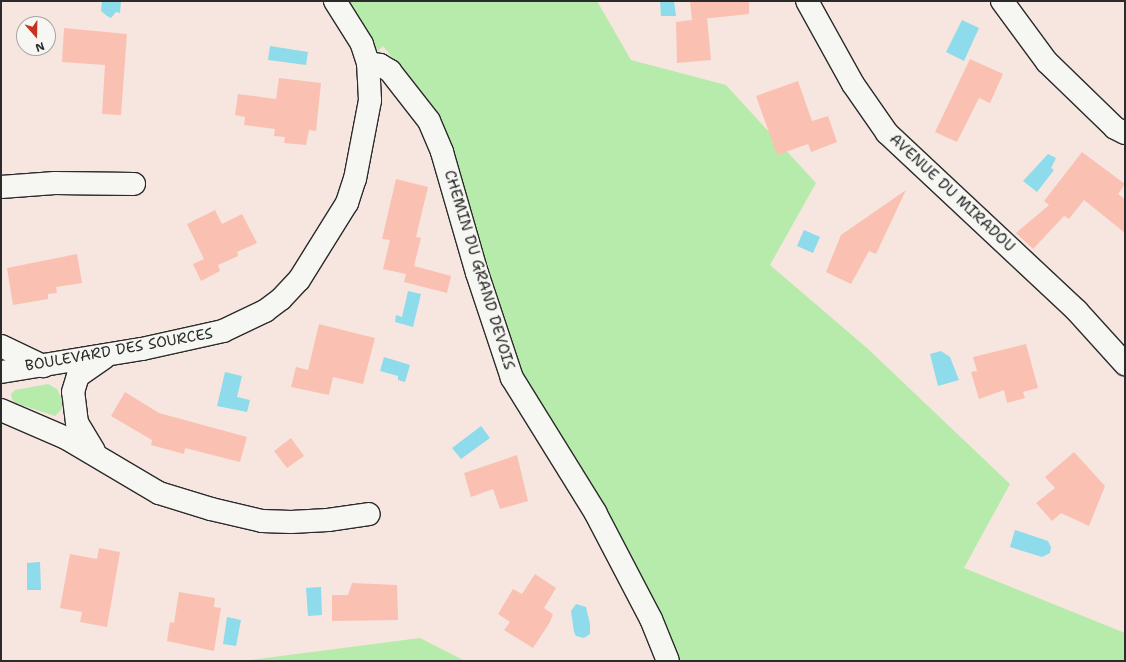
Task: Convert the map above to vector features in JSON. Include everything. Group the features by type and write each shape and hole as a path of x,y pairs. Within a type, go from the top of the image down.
{"street":[{"name":"BOULEVARD DES SOURCES","path":"5,376 42,365 110,355 196,338 247,322 281,299 299,280 348,203 355,179 370,100 368,63 362,44 335,1"},
{"name":"AVENUE DU MIRADOU","path":"807,1 853,84 887,133 1077,312 1125,364"},
{"path":"1002,1 1047,62 1115,128 1125,133"},
{"name":"CHEMIN DU GRAND DEVOIS","path":"368,63 380,65 390,71 410,93 434,131 466,228 479,281 512,378 595,512 651,619 668,661"},
{"path":"1,187 55,183 134,184"},
{"path":"1,346 62,374 73,392 77,424 101,458"},
{"path":"73,392 78,376 110,355"},
{"path":"1,392 6,404 29,422"},
{"path":"1,410 66,438 159,493 237,516 262,521 291,522 328,520 369,514"}],"green space":[{"path":"345,1 597,1 631,60 726,85 816,183 770,265 867,348 1010,484 964,568 1125,633 1125,661 679,661 669,631 599,500 523,384 433,108 383,46 378,51"},
{"path":"48,384 57,389 62,400 62,409 55,416 15,403 12,399 11,394 15,390"},
{"path":"420,638 465,661 243,661"}],"water":[{"path":"102,1 121,1 120,13 116,12 111,18 107,16 101,11"},
{"path":"660,1 674,1 676,16 661,16"},
{"path":"962,20 979,28 964,61 946,52"},
{"path":"270,46 308,52 306,65 268,60"},
{"path":"1048,154 1056,158 1051,168 1054,170 1037,192 1023,181"},
{"path":"804,230 820,237 813,253 797,246"},
{"path":"408,291 421,294 413,327 395,322 396,315 402,317"},
{"path":"941,351 950,357 959,380 938,386 930,354"},
{"path":"384,357 410,365 405,382 398,380 398,376 380,371"},
{"path":"225,372 242,376 237,397 250,400 247,412 217,406"},
{"path":"481,426 490,438 461,459 452,448"},
{"path":"1015,530 1048,541 1051,547 1050,553 1042,557 1010,547"},
{"path":"40,562 41,590 27,590 27,563"},
{"path":"321,587 322,615 308,616 306,588"},
{"path":"576,604 586,607 590,624 590,634 584,638 576,636 574,632 571,611"},
{"path":"227,617 241,620 236,646 223,644"}],"building":[{"path":"690,1 749,1 749,14 692,20"},
{"path":"707,18 711,60 677,63 676,22"},
{"path":"64,28 127,34 121,115 102,114 105,65 62,62"},
{"path":"970,59 1003,74 990,103 979,98 957,142 935,132"},
{"path":"279,78 321,83 316,131 309,130 306,145 284,143 285,137 274,136 275,129 244,125 245,117 235,115 238,94 276,99"},
{"path":"798,81 812,121 828,116 837,142 811,152 808,144 777,155 756,96"},
{"path":"1082,152 1125,184 1118,194 1125,199 1125,233 1084,200 1069,219 1064,216 1033,249 1016,233 1049,205 1044,201"},
{"path":"396,179 428,187 416,237 421,238 414,266 451,276 447,293 404,282 406,274 383,269 390,240 382,239"},
{"path":"906,190 876,254 869,251 851,284 826,272 841,235"},
{"path":"215,210 222,224 242,214 257,243 237,252 238,256 218,265 220,271 201,281 193,264 204,259 187,224"},
{"path":"77,254 82,283 56,287 57,293 48,294 48,299 13,305 7,268"},
{"path":"319,324 375,338 363,384 333,377 329,395 291,387 296,367 308,370"},
{"path":"1026,344 1038,388 1023,392 1025,398 1007,403 1004,390 979,399 971,372 977,371 973,357"},
{"path":"125,392 159,413 247,437 240,462 185,448 184,454 151,445 152,440 111,416"},
{"path":"291,438 304,456 287,468 274,451"},
{"path":"1074,452 1105,486 1089,526 1061,513 1052,521 1036,503 1055,488 1045,477"},
{"path":"517,455 528,501 500,509 493,489 471,497 464,473"},
{"path":"99,548 120,552 107,627 80,622 82,612 60,608 70,554 97,559"},
{"path":"535,574 556,588 544,608 553,614 550,622 533,648 504,630 510,622 498,614 513,589 522,594"},
{"path":"352,583 397,585 398,620 332,621 332,595 348,595"},
{"path":"179,592 215,598 214,607 221,608 214,651 167,641 170,622 174,623"}]}
